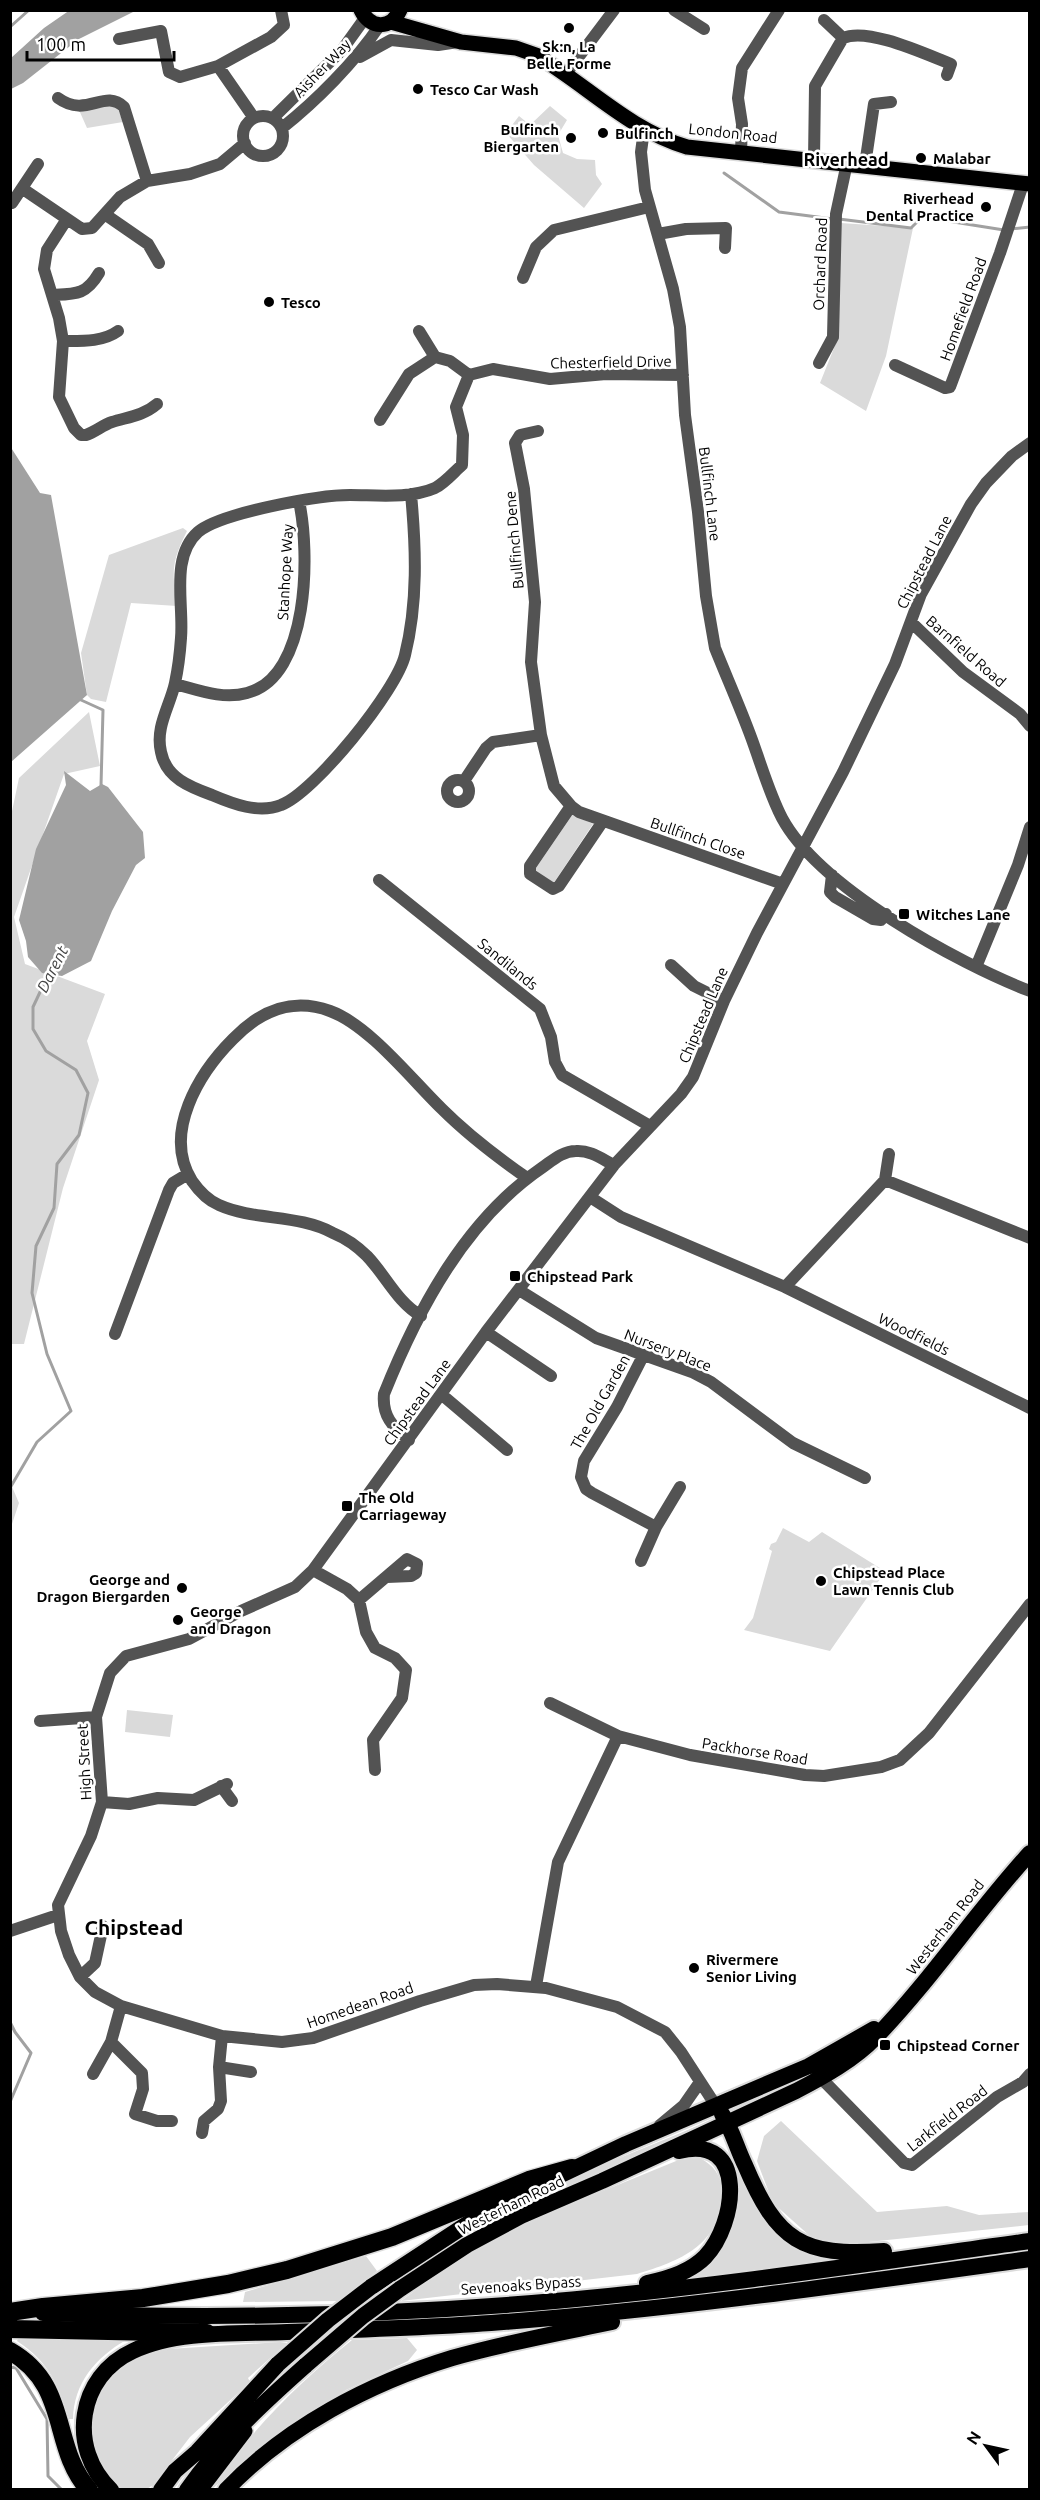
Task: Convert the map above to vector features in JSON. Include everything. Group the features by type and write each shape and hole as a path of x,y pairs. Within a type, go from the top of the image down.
{"highway":[{"name":"Westerham Road","path":"268,2399 341,2333 400,2289 467,2245 513,2221 727,2122 815,2072 860,2051 923,1986 996,1890 1029,1853"},
{"name":"Westerham Road","path":"197,2452 278,2364 328,2320 371,2287 484,2213 572,2168 648,2134 716,2106 815,2072"},
{"path":"716,2106 727,2122 751,2179 770,2214 789,2235 806,2246 849,2253 934,2246 983,2248"},
{"path":"513,2304 658,2281 683,2272 706,2256 723,2231 730,2203 728,2179 723,2162 716,2153 702,2147 651,2158"},
{"path":"11,2318 43,2307 143,2298 228,2284 287,2270 392,2237 529,2180 572,2168"},
{"name":"Sevenoaks Bypass","path":"11,2318 233,2316 396,2311 513,2304 709,2285 1029,2241"},
{"path":"11,2318 207,2333 443,2326 704,2303 1029,2259"},
{"path":"226,2490 252,2465 297,2431 349,2400 396,2379 451,2359 516,2342 704,2303"},
{"path":"111,2490 93,2466 85,2442 84,2417 93,2387 114,2363 134,2350 207,2333"},
{"path":"10,2351 33,2368 47,2388 55,2406 73,2465 89,2490"},
{"path":"187,2490 223,2443 268,2399"},
{"path":"161,2490 175,2471 197,2452"}],"main road":[{"name":"London Road","path":"363,14 370,22 394,17 425,31 461,42 527,51 546,60 644,130 687,147 1026,184"},
{"name":"Westerham Road","path":"200,2490 268,2399"},
{"name":"Westerham Road","path":"169,2490 197,2452"}],"street":[{"path":"119,39 161,31 169,72 180,77 218,66 272,37 284,25 281,10"},
{"path":"565,75 614,10"},
{"path":"674,10 704,29"},
{"path":"741,152 742,123 738,98 742,68 779,10"},
{"name":"Aisher Way","path":"273,118 342,50 363,14"},
{"name":"Aisher Way","path":"245,143 256,155 273,153 282,142 282,128 297,116 394,17"},
{"path":"824,20 843,38"},
{"path":"814,160 815,86 843,38 859,34 951,64"},
{"path":"349,64 375,47 391,40 438,45 461,42"},
{"path":"218,66 254,118"},
{"path":"58,98 78,108 112,100 124,107 147,182"},
{"path":"865,165 874,104 891,102"},
{"path":"23,189 82,228 92,228 120,197 147,182 190,174 220,164 245,143 245,128 254,118 262,116 273,118 282,128"},
{"name":"Bullfinch Lane","path":"644,130 641,152 649,207 658,234 680,327 685,415 698,512 707,607 715,648 782,818 803,848"},
{"name":"Orchard Road","path":"819,363 832,338 836,214 847,163"},
{"path":"12,203 38,164"},
{"name":"Homefield Road","path":"895,366 945,388 950,387 1026,184"},
{"path":"523,278 536,247 554,230 649,207"},
{"path":"106,215 151,241 159,263"},
{"path":"67,219 47,250 44,269 63,341 59,397 62,407 78,432 86,435 112,422 148,417 157,404"},
{"path":"658,234 686,229 726,228 725,248"},
{"path":"52,295 79,293 91,286 99,273"},
{"path":"411,494 415,586 410,629 400,672 342,749 311,783 283,805 254,808 224,800 176,778 161,754 159,741 175,684 182,621 181,562 189,543 197,533 218,520 299,501 347,495 411,494 436,487 462,465 463,435 456,407 469,375 450,361 435,357 419,330"},
{"path":"63,341 82,341 110,336 118,331"},
{"path":"380,420 410,374 435,357"},
{"name":"Chesterfield Drive","path":"469,375 493,369 550,379 606,374 683,375"},
{"name":"Bullfinch Dene","path":"531,663 534,602 524,489 515,442 520,435 538,432"},
{"name":"Chipstead Lane","path":"326,1554 486,1332 614,1165 681,1094 693,1077 724,1001 895,664 920,596 971,504 986,483 1012,456 1029,443"},
{"name":"Stanhope Way","path":"175,684 202,692 238,695 262,687 281,670 297,634 301,601 304,525 299,501"},
{"name":"Barnfield Road","path":"911,622 963,672 1020,714 1029,726"},
{"name":"Bullfinch Close","path":"531,663 541,735 554,786 571,806 603,821 783,884"},
{"path":"464,781 486,748 493,742 541,735"},
{"path":"571,806 530,866 530,874 552,889 559,886 603,821"},
{"path":"976,967 1018,866 1029,827"},
{"path":"803,848 832,875 886,914 976,967 1029,991"},
{"name":"Sandilands","path":"379,880 540,1009 551,1037 555,1062 562,1074 650,1126"},
{"path":"670,965 694,986 724,1001"},
{"path":"421,1316 404,1304 366,1255 351,1244 317,1226 218,1204 204,1196 188,1174 181,1143 183,1128 195,1090 205,1071 234,1037 264,1013 291,1005 306,1005 331,1011 358,1028 458,1124 527,1178"},
{"path":"409,1440 391,1424 383,1406 388,1383 447,1268 464,1245 504,1199 527,1178 564,1153 585,1151 614,1165"},
{"path":"785,1287 885,1180 889,1154"},
{"path":"115,1334 169,1190 173,1184 188,1174"},
{"path":"885,1180 1029,1238"},
{"name":"Woodfields","path":"590,1197 621,1216 785,1287 1029,1408"},
{"name":"Nursery Place","path":"519,1290 596,1338 692,1372 711,1382 793,1443 865,1478"},
{"path":"486,1332 551,1376"},
{"name":"The Old Garden","path":"643,1356 617,1407 584,1461 581,1477 586,1489 656,1527"},
{"path":"441,1394 507,1450"},
{"path":"641,1561 656,1527 680,1486"},
{"name":"High Street","path":"58,1915 59,1900 91,1836 102,1802 96,1717 110,1673 126,1656 189,1639 241,1611 295,1587 326,1554"},
{"path":"313,1570 347,1589 359,1600 366,1632 375,1648 394,1658 406,1670 402,1698 374,1740 375,1770"},
{"path":"359,1600 387,1577"},
{"name":"Packhorse Road","path":"550,1703 618,1736 690,1755 805,1775 824,1776 881,1767 900,1760 929,1733 1029,1604"},
{"path":"40,1721 96,1717"},
{"path":"536,1986 558,1862 618,1736"},
{"path":"102,1802 129,1804 158,1798 194,1800 224,1785 232,1801"},
{"path":"10,1930 58,1915"},
{"name":"Homedean Road","path":"58,1915 69,1955 80,1977 101,1997 122,2006 222,2036 282,2042 313,2038 474,1985 536,1986 617,2007 665,2032 700,2082"},
{"path":"80,1977 95,1963 103,1926"},
{"path":"93,2074 111,2042 122,2006"},
{"path":"202,2133 204,2121 218,2109 221,2101 219,2067 222,2036"},
{"path":"111,2042 138,2067 144,2077 143,2089 135,2114 157,2121 172,2121"},
{"path":"219,2067 251,2072"},
{"name":"Larkfield Road","path":"815,2072 904,2163 912,2165 997,2097 1023,2082 1029,2074"},
{"path":"648,2134 684,2105 700,2082 716,2106"}],"shaded area":[{"path":"115,101 123,122 87,128 79,110"},
{"path":"550,106 567,120 558,135 563,153 577,159 595,160 596,175 602,184 584,208 534,165 506,133 519,116 530,125"},
{"path":"841,223 913,228 886,356 866,411 820,383 838,338"},
{"path":"183,528 187,531 174,567 177,606 131,603 106,702 91,699 87,695 81,653 109,555"},
{"path":"89,712 100,766 64,774 14,917 25,964 105,994 87,1041 99,1080 63,1188 24,1344 11,1344 11,816 19,778"},
{"path":"573,814 593,824 553,884 534,871"},
{"path":"10,1482 19,1503 11,1527 10,1527"},
{"name":"Chipstead Place Lawn Tennis Club","path":"783,1528 809,1542 822,1532 883,1570 887,1569 830,1651 744,1630 753,1618 772,1551 769,1549 771,1544 776,1542"},
{"path":"127,1710 173,1715 170,1737 125,1732"},
{"path":"781,2121 877,2212 947,2206 979,2215 1029,2212 1029,2225 840,2245 811,2237 773,2203 757,2161 764,2136"},
{"path":"705,2123 707,2126 515,2212 399,2282 390,2282 502,2209 568,2179"},
{"path":"700,2158 713,2167 718,2175 721,2185 720,2209 707,2237 696,2248 669,2263 637,2274 401,2301 457,2260 515,2227 681,2159"},
{"path":"733,2160 761,2215 784,2240 818,2256 841,2261 677,2281 710,2258 722,2246 730,2233 736,2218 738,2202"},
{"path":"366,2256 377,2271 338,2301 243,2302 245,2292"},
{"path":"19,2337 126,2340 105,2355 88,2373 77,2394 73,2419 69,2419 51,2375 37,2357 17,2341"},
{"path":"407,2338 417,2350 408,2361 346,2390 300,2419 266,2442 211,2490 241,2448 276,2409 352,2340"},
{"path":"287,2343 248,2378 250,2382 190,2437 153,2485 147,2489 122,2489 108,2476 98,2461 91,2426 94,2408 101,2391 111,2376 125,2363 140,2355 168,2349"}],"water":[{"path":"70,10 135,11 79,39 23,83 11,89 11,58 44,28"},
{"path":"10,446 40,493 51,495 87,695 11,762"},
{"path":"64,771 90,791 102,784 108,787 143,832 145,858 136,865 112,911 91,961 62,976 42,973 28,957 26,941 19,920 36,849 66,785"}],"waterway":[{"path":"10,27 29,10"},
{"path":"724,173 779,212 833,219"},
{"path":"839,219 911,228 922,217 1004,230"},
{"path":"1010,229 1030,227"},
{"name":"Darent","path":"81,700 103,710 101,786"},
{"name":"Darent","path":"10,1488 37,1442 71,1411 47,1354 32,1293 36,1246 54,1208 57,1164 79,1135 88,1093 76,1070 46,1051 33,1029 33,1007 49,973"},
{"path":"10,2022 31,2053 10,2102"},
{"path":"10,2367 16,2368 47,2419 48,2476 62,2490"}],"place":[{"name":"Sk:n, La Belle Forme","path":"569,28"},
{"name":"Tesco Car Wash","path":"418,89"},
{"name":"Bulfinch","path":"603,133"},
{"name":"Bulfinch Biergarten","path":"571,138"},
{"name":"Malabar","path":"921,158"},
{"name":"Riverhead Dental Practice","path":"986,207"},
{"name":"Tesco","path":"269,302"},
{"name":"Witches Lane","path":"904,914"},
{"name":"Chipstead Park","path":"515,1276"},
{"name":"The Old Carriageway","path":"347,1506"},
{"name":"Chipstead Place Lawn Tennis Club","path":"821,1581"},
{"name":"George and Dragon Biergarden","path":"182,1588"},
{"name":"George and Dragon","path":"178,1620"},
{"name":"Rivermere Senior Living","path":"694,1968"},
{"name":"Chipstead Corner","path":"885,2045"}],"district":[{"name":"Riverhead","path":"846,159"},
{"name":"Chipstead","path":"134,1927"}]}
